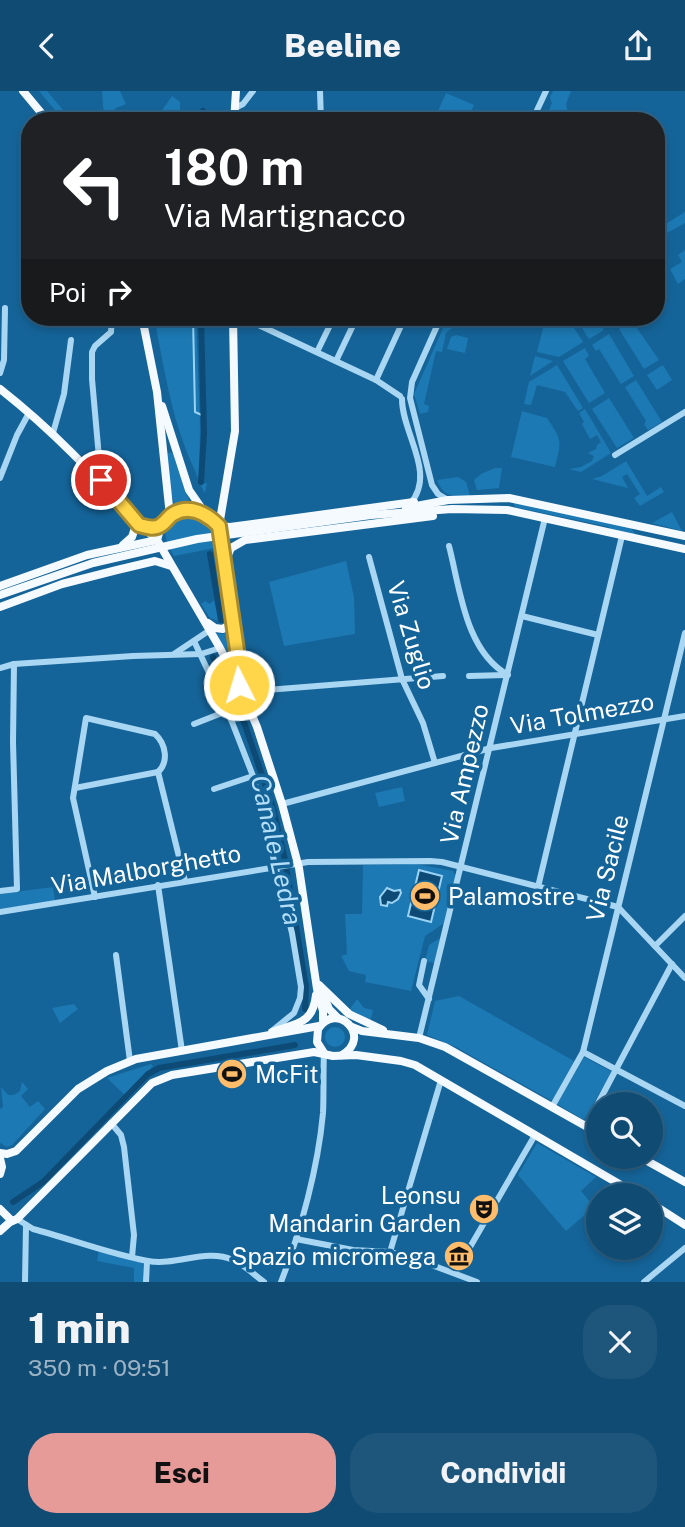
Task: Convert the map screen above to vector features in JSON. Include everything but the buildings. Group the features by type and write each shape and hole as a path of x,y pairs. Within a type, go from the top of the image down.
{"main road":[{"path":"23,91 40,112"},
{"path":"235,112 236,91"},
{"path":"144,326 157,392 170,516"},
{"path":"233,326 235,431 219,526 241,688"},
{"path":"0,389 52,433 101,480 138,524 157,540 241,688 282,804 323,1010 316,1039 324,1053"},
{"path":"157,392 189,489 207,516 219,526 448,500 505,498 685,536"},
{"path":"163,454 168,449 177,452"},
{"path":"503,510 505,498"},
{"path":"371,516 407,506"},
{"path":"157,540 170,516 186,510 207,516 215,515 221,507"},
{"path":"224,565 231,548 243,541 434,516 452,509"},
{"path":"0,595 93,563 197,539 371,516 452,509 503,510 685,549"},
{"path":"138,524 151,528 163,525"},
{"path":"117,570 108,558 132,537 138,524"},
{"path":"253,524 255,539"},
{"path":"634,525 644,541"},
{"path":"0,586 87,555 157,540"},
{"path":"0,607 99,568 97,557 87,555"},
{"path":"62,584 155,561 171,566"},
{"path":"201,615 218,629 226,629 233,622"},
{"path":"318,987 329,1009 352,1027 362,1031 419,1038 455,1052 586,1126"},
{"path":"253,1038 309,1017 314,1009 318,987"},
{"path":"318,987 356,1019 392,1034"},
{"path":"0,1174 0,1156 20,1148 78,1089 107,1071 130,1061 321,1024 338,1018"},
{"path":"339,1056 349,1051 353,1045 352,1027"},
{"path":"0,1231 15,1220 147,1087 166,1077 309,1052 356,1055 415,1065 617,1183"},
{"path":"662,1169 685,1182"},
{"path":"0,1209 15,1220"},
{"path":"663,1211 685,1225"}],"street":[{"path":"235,108 243,104 253,91"},
{"path":"320,91 321,112"},
{"path":"536,112 546,91"},
{"path":"0,373 4,360 5,308"},
{"path":"101,480 92,352 111,332 111,326"},
{"path":"264,326 405,394 420,436 432,485 438,494 448,500"},
{"path":"317,352 330,326"},
{"path":"336,361 352,326"},
{"path":"376,380 401,326"},
{"path":"407,506 419,490 421,479 411,438 405,394 437,326"},
{"path":"52,433 66,386 71,340"},
{"path":"615,455 685,412"},
{"path":"0,478 29,413"},
{"path":"411,438 420,436"},
{"name":"Via Ampezzo","path":"419,1038 545,518"},
{"path":"538,887 622,536"},
{"path":"449,546 472,632 495,666 508,675"},
{"name":"Via Zuglio","path":"369,557 402,679 423,723 435,763"},
{"path":"522,616 598,635"},
{"path":"173,654 210,630"},
{"name":"Via Sacile","path":"552,1107 583,1052 685,633"},
{"path":"194,641 227,711 253,776 279,866 292,933 302,987 298,1004 291,1016 270,1033"},
{"path":"0,668 14,664 201,654 220,648"},
{"path":"0,891 17,889 14,664"},
{"path":"241,688 443,675"},
{"path":"469,676 508,675"},
{"path":"194,724 227,711"},
{"name":"Via Tolmezzo","path":"282,804 491,748 685,716"},
{"path":"75,788 158,772 164,767 166,760 161,739 156,734 86,718 75,788 74,798 95,897"},
{"path":"158,772 184,880"},
{"path":"214,789 253,776"},
{"name":"Via Malborghetto","path":"0,912 295,863 430,861 618,907"},
{"path":"158,885 182,1051"},
{"path":"618,907 685,978"},
{"path":"654,946 685,916"},
{"path":"116,955 130,1061"},
{"path":"424,961 419,985 429,999"},
{"path":"605,1092 672,964"},
{"path":"583,1052 685,1106"},
{"path":"281,1282 296,1239 322,1121 324,1053"},
{"path":"390,1252 442,1080"},
{"path":"111,1123 121,1135 124,1147 134,1235 132,1258"},
{"path":"456,1273 535,1135"},
{"path":"15,1220 147,1261 219,1256 240,1263 264,1282"},
{"path":"25,1282 26,1225"},
{"path":"296,1239 353,1250 390,1252 477,1282"},
{"path":"644,1282 685,1248"},
{"path":"146,1282 147,1261"}],"shaded area":[{"path":"39,91 47,91 64,112 56,112"},
{"path":"102,91 120,91 126,104 113,112 104,112"},
{"path":"553,91 571,91 566,104 568,112 548,112 552,103 550,97"},
{"path":"446,93 474,105 471,112 438,112"},
{"path":"172,96 180,102 180,112 161,112"},
{"path":"685,212 685,223 665,234 665,224"},
{"path":"685,250 685,279 678,284 670,269 682,262 678,255"},
{"path":"156,326 196,326 199,481 173,410"},
{"path":"444,326 452,326 446,333 442,352 436,351 424,404 429,406 428,412 420,414 414,394"},
{"path":"544,326 573,326 583,342 559,357 537,352"},
{"path":"581,326 601,326 604,330 589,339"},
{"path":"635,326 659,360 644,369 619,329"},
{"path":"609,334 634,376 621,384 599,349 596,351 592,345"},
{"path":"456,335 468,338 465,353 447,349 451,337"},
{"path":"585,348 589,356 585,359 605,393 589,403 563,361"},
{"path":"535,356 553,361 530,376"},
{"path":"557,365 583,408 578,411 565,392 537,385 531,405 524,404 529,382"},
{"path":"663,365 672,380 657,390 647,375"},
{"path":"636,380 662,422 648,430 644,424 646,421 625,387"},
{"path":"609,398 634,438 617,448 592,409"},
{"path":"585,409 611,453 581,472 569,469 592,461 594,456 588,453 596,449 601,442 597,435 590,439 582,424 584,422 579,413"},
{"path":"522,411 547,418 556,432 560,446 555,467 511,457"},
{"path":"170,452 191,506 175,508 169,482 167,454"},
{"path":"626,461 647,496 661,487 664,492 640,506 634,498 640,494 627,474 622,477 628,488 592,479"},
{"path":"495,468 502,468 499,488 477,490 474,480"},
{"path":"458,477 466,482 470,496 450,495 442,490 437,480"},
{"path":"207,483 205,493 203,490 200,484"},
{"path":"516,503 630,527 638,537 613,531 609,527 515,507"},
{"path":"672,512 682,531 652,523"},
{"path":"188,513 210,523 215,548 174,556 167,542 166,529 172,519"},
{"path":"346,561 354,597 355,634 284,646 269,582"},
{"path":"214,600 219,621 210,618 201,604 205,601 210,604"},
{"path":"231,629 236,675 215,633 223,634"},
{"path":"402,787 405,801 379,807 375,793"},
{"path":"416,864 453,871 456,877 443,924 425,936 411,991 365,982 366,975 349,971 341,956 347,954 345,914 362,914 363,865"},
{"name":"Palamostre","path":"419,870 442,876 431,922 408,916"},
{"path":"53,887 55,901 0,909 0,894"},
{"path":"387,888 400,890 401,893 398,899 392,903 388,902 387,906 381,905 380,897"},
{"path":"440,938 434,963 425,961 429,945"},
{"path":"459,996 574,1061 552,1101 456,1047 427,1035 435,1001"},
{"path":"357,999 364,1008 373,1010 370,1022 349,1010"},
{"path":"74,1004 78,1009 60,1023 52,1008"},
{"path":"335,1027 342,1030 345,1037 342,1044 335,1047 328,1044 325,1037 328,1030"},
{"path":"584,1057 612,1072 600,1092 586,1092 584,1120 557,1104"},
{"path":"151,1064 153,1066 126,1096 107,1078"},
{"path":"22,1082 28,1089 21,1096 30,1107 38,1101 45,1109 12,1145 7,1147 0,1143 0,1109 3,1107 1,1087 8,1095 14,1095 20,1091"},
{"path":"537,1143 596,1177 586,1183 581,1191 586,1197 586,1214 566,1231 518,1175"},
{"path":"99,1251 143,1263 143,1282 134,1282 134,1268 97,1261"}],"waterway":[{"path":"193,326 195,412 204,416"},
{"name":"Canale Ledra","path":"201,326 204,433 201,482"},
{"name":"Canale Ledra","path":"210,554 221,620"},
{"name":"Canale Ledra","path":"213,657 242,716 273,808 285,860 306,987 305,1009"},
{"name":"Canale Ledra","path":"13,1202 43,1182 148,1074 159,1068 295,1045"}],"place":[{"name":"Palamostre","path":"425,896"},
{"name":"McFit","path":"232,1074"},
{"name":"Leonsu Mandarin Garden","path":"484,1209"},
{"name":"Spazio micromega","path":"459,1256"}],"route":[{"path":"101,480 139,525 151,528 163,525 176,512 186,510 201,513 219,526 238,657 239,685"}]}
